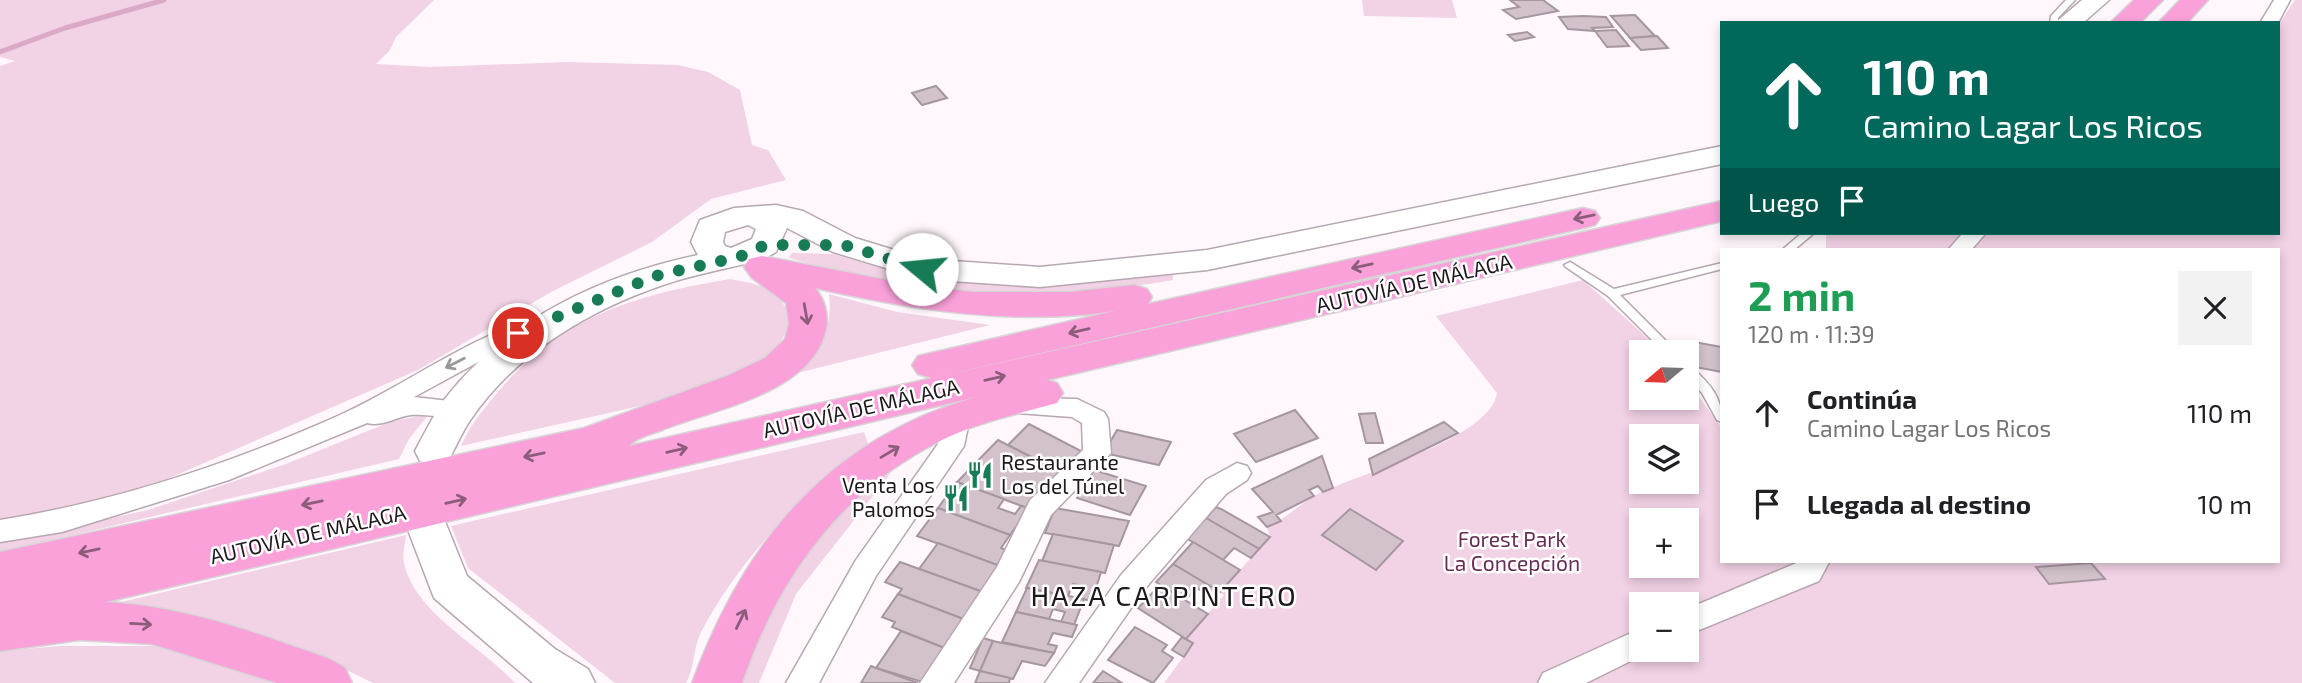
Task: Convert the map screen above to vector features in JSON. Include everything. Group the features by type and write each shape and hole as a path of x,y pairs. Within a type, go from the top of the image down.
{"highway":[{"path":"2125,21 2150,0"},
{"path":"2173,21 2195,0"},
{"path":"2205,21 2224,0"},
{"name":"AUTOVÍA DE MÁLAGA","path":"0,571 588,443 1720,185"},
{"name":"AUTOVÍA DE MÁLAGA","path":"0,607 1720,211"},
{"path":"717,683 729,643 757,586 789,541 832,496 871,463 923,431 957,417 1017,400 1720,229"},
{"path":"748,257 880,291 969,303 1017,305 1111,301 1187,288 1264,288"},
{"path":"588,443 746,386 778,369 798,348 808,326 804,298 748,257"},
{"path":"0,631 80,620 152,624 228,645 312,674 327,683"}],"street":[{"path":"2070,21 2097,0"},
{"path":"2270,21 2282,0"},
{"path":"621,288 711,227 734,217 776,214 792,218 844,245 922,269 1040,277 1206,260 1720,155"},
{"path":"748,257 772,229 766,221 750,216"},
{"path":"711,227 707,242 713,253 748,257"},
{"path":"1961,248 1973,235"},
{"path":"342,425 496,341 562,316 621,288 655,276 748,257 844,245"},
{"path":"434,451 458,409 498,363 562,316"},
{"path":"936,683 1008,574 1040,508 1097,453 1095,419 1077,408 1026,407 1017,400"},
{"path":"0,531 62,521 219,473 342,425 411,406 458,409"},
{"path":"802,683 866,568 951,446 957,417"},
{"path":"1061,683 1132,583 1216,487 1237,473"},
{"path":"429,530 449,586 552,676"},
{"path":"1699,617 1808,573 1813,563"},
{"path":"1554,683 1629,647"}],"lane":[{"path":"2054,21 2071,0"},
{"path":"1789,248 1806,235"},
{"path":"1570,265 1612,293 1659,340"},
{"path":"1612,293 1720,266"},
{"path":"1699,382 1720,413"},
{"path":"1707,390 1720,387"}],"green space":[{"path":"0,0 434,0 396,37 390,50 376,64 430,67 569,62 677,65 708,72 740,90 752,145 768,150 786,180 711,199 652,242 551,292 418,370 165,480 15,523 0,523 0,66 15,61 0,57"},
{"path":"1362,0 1452,0 1457,18 1364,16"},
{"name":"Forest Park La Concepción","path":"2295,0 2302,0 2302,683 1164,683 1193,644 1186,639 1224,595 1220,592 1270,537 1267,527 1316,495 1447,440 1471,426 1489,410 1497,393 1436,316 1583,280 1650,340 1629,340 1629,410 1699,410 1699,397 1720,425 1720,563 2280,563 2280,248 1826,248 1826,235 2280,235 2280,22"},
{"path":"792,253 833,254 888,270 962,282 1028,285 1114,280 1173,272 1173,280 1060,293 1022,295 946,292 861,278 789,258"},
{"path":"730,279 770,290 782,302 792,323 771,356 741,379 640,406 461,446 468,431 497,393 547,345 574,327 632,302 695,285"},
{"path":"829,294 897,312 990,325 797,373 824,337 829,318"},
{"path":"429,414 409,439 399,459 0,552 0,542 148,510 286,464 390,422"},
{"path":"864,432 868,444 819,485 774,529 735,578 701,632 686,683 615,683 468,568 451,526"},
{"path":"891,473 796,594 759,683 731,683 788,568 863,491"},
{"path":"406,535 404,563 421,598 452,629 515,683 373,683 297,646 234,626 117,603"},
{"path":"60,646 155,646 237,669 272,683 0,683 0,651"}],"building":[{"path":"1510,0 1543,0 1558,11 1516,19 1503,10 1519,7"},
{"path":"1635,15 1655,36 1630,38 1611,16"},
{"path":"1559,17 1606,17 1613,27 1592,28 1595,31 1568,29"},
{"path":"1616,30 1629,46 1607,47 1595,31"},
{"path":"1527,32 1534,37 1515,41 1508,35"},
{"path":"1657,36 1668,48 1641,50 1630,38"},
{"path":"936,86 947,98 922,105 912,93"},
{"path":"1699,343 1720,347 1720,372 1699,368"},
{"path":"1295,410 1318,438 1256,462 1234,434"},
{"path":"1375,413 1383,443 1366,443 1359,414"},
{"path":"1444,422 1458,433 1373,475 1369,459"},
{"path":"1029,424 1081,451 1063,473 1008,445"},
{"path":"1117,430 1171,442 1159,465 1104,453"},
{"path":"998,440 1062,473 1030,509 957,482"},
{"path":"1322,456 1333,488 1323,492 1318,486 1309,490 1314,496 1276,515 1281,521 1267,527 1258,517 1273,512 1252,489"},
{"path":"1094,470 1146,486 1130,515 1077,498"},
{"path":"957,482 1004,499 998,508 1015,514 1021,506 1029,508 1010,535 938,508"},
{"path":"1216,507 1270,537 1259,549 1206,518"},
{"path":"938,508 1010,535 1001,548 1009,551 1000,566 917,536"},
{"path":"1055,508 1129,521 1119,546 1045,533"},
{"path":"1350,509 1403,541 1376,570 1322,535"},
{"path":"1206,518 1259,549 1251,558 1234,548 1223,560 1186,538"},
{"path":"1053,534 1114,545 1105,573 1042,561"},
{"path":"1193,542 1240,570 1220,592 1173,564"},
{"path":"938,543 1000,566 983,592 919,569"},
{"path":"1039,560 1101,572 1092,601 1078,598 1082,586 1073,584 1068,596 1026,588"},
{"path":"900,562 983,592 966,620 898,594 902,589 885,582"},
{"path":"2091,563 2105,579 2049,584 2036,567"},
{"path":"1173,564 1220,592 1213,598 1197,588 1185,600 1156,582"},
{"path":"1160,585 1208,614 1186,639 1138,608"},
{"path":"1027,588 1084,599 1074,625 1061,622 1065,612 1053,609 1049,619 1016,612"},
{"path":"898,594 966,620 947,649 892,627 895,622 882,617"},
{"path":"1016,612 1077,625 1072,637 1053,633 1048,644 1057,646 1054,653 1002,642"},
{"path":"1135,627 1167,645 1162,651 1173,658 1153,683 1108,660"},
{"path":"901,631 947,649 926,683 876,668"},
{"path":"1182,637 1193,643 1184,657 1172,650"},
{"path":"983,638 993,641 980,671 970,668"},
{"path":"993,641 1054,653 1045,666 1022,661 1013,679 980,671"},
{"path":"871,666 876,668 918,683 861,683"},
{"path":"980,671 1010,678 1009,683 975,683"},
{"path":"1103,671 1122,683 1093,683"}],"waterway":[{"path":"0,52 65,28 164,0"}],"place":[{"name":"Restaurante Los del Túnel","path":"980,475"},
{"name":"Venta Los Palomos","path":"956,498"}],"district":[{"name":"HAZA CARPINTERO","path":"1164,596"}],"route":[{"path":"518,333 621,288 655,276 739,257 765,245 844,245 922,269"}]}
